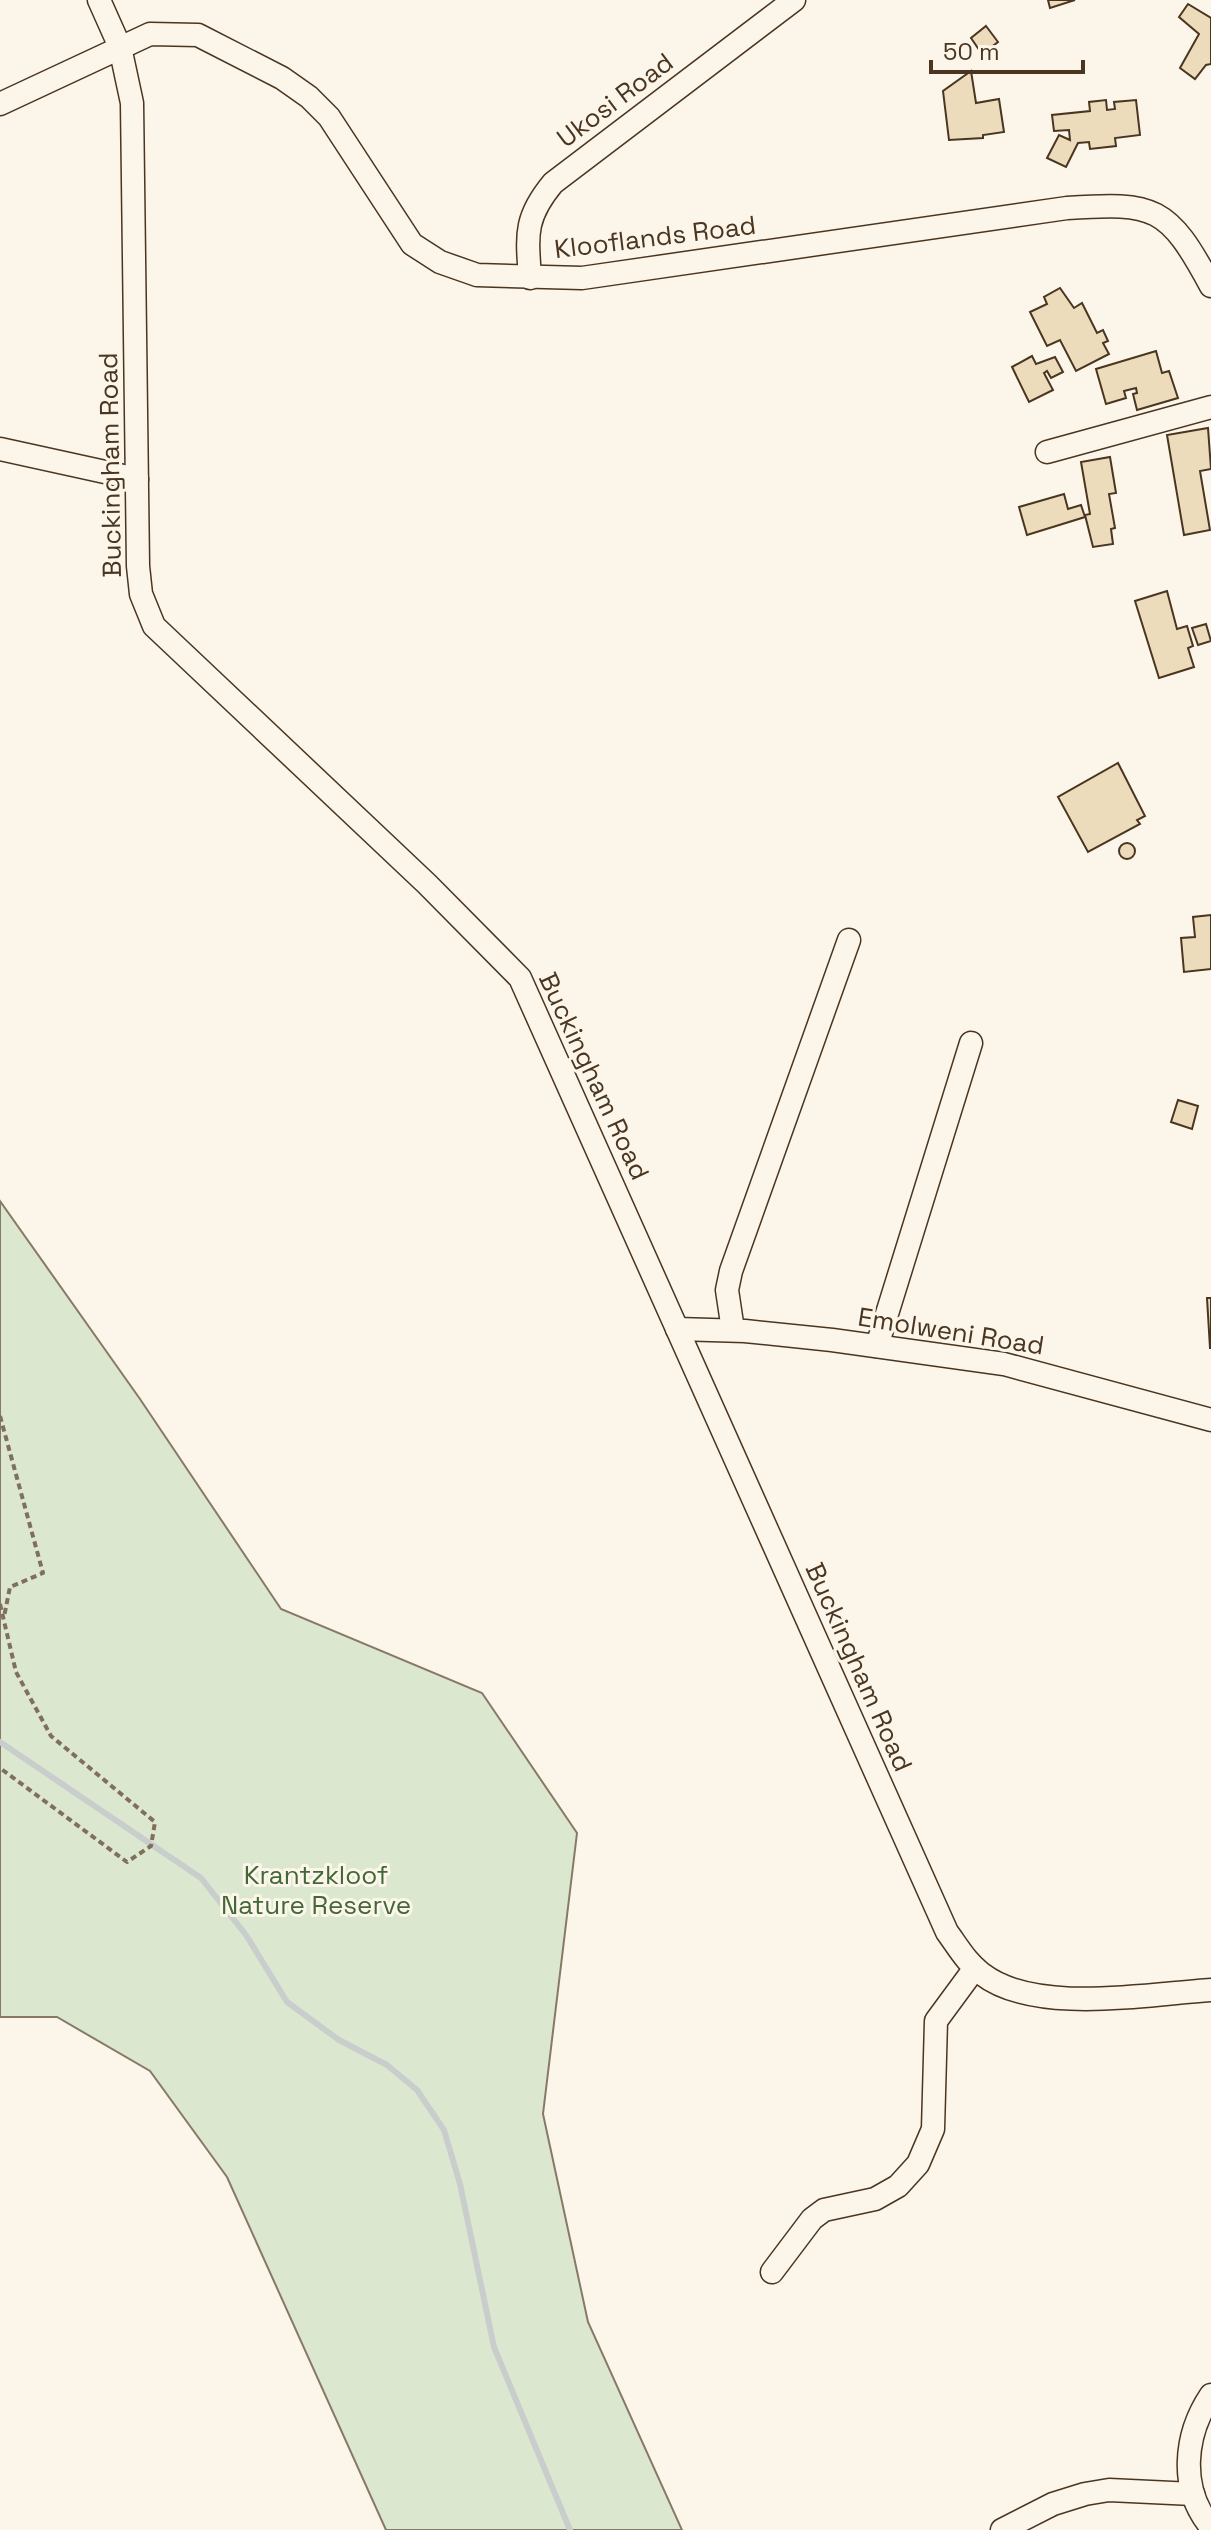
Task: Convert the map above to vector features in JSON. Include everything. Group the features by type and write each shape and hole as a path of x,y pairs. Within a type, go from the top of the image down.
{"street":[{"name":"Buckingham Road","path":"99,0 120,47 132,103 139,580 141,594 154,626 427,884 520,978 947,1932 975,1968 1000,1985 1061,1998 1211,1990"},
{"name":"Ukosi Road","path":"530,278 527,230 534,206 553,183 794,0"},
{"name":"Klooflands Road","path":"0,104 150,34 198,35 282,78 329,117 412,244 440,262 477,275 582,278 1067,208 1124,204 1142,207 1163,217 1178,232 1211,286"},
{"path":"1047,452 1211,407"},
{"path":"0,449 137,479"},
{"path":"733,1330 727,1290 731,1271 849,940"},
{"path":"877,1346 971,1043"},
{"name":"Emolweni Road","path":"677,1329 733,1330 1004,1364 1211,1420"},
{"path":"772,2272 812,2219 824,2210 875,2199 898,2186 918,2164 933,2129 936,2021 975,1968"},
{"path":"1211,2395 1190,2442 1193,2494 1211,2527"},
{"path":"1002,2530 1053,2504 1085,2494 1109,2490 1193,2494"}],"path":[{"path":"0,1416 43,1573 10,1587 4,1617"},
{"path":"0,1604 16,1672 51,1736 155,1822 151,1846 127,1862 0,1768"}],"green space":[{"name":"Krantzkloof Nature Reserve","path":"0,1201 140,1399 281,1609 482,1693 577,1833 543,2114 588,2322 682,2530 386,2530 227,2177 150,2071 57,2017 0,2017"}],"building":[{"path":"1048,0 1075,0 1050,8"},
{"path":"1188,4 1211,18 1211,64 1206,65 1195,79 1180,68 1199,34 1179,17"},
{"path":"986,26 998,42 982,54 971,38"},
{"path":"971,71 976,103 999,99 1004,132 983,135 983,138 949,140 943,91"},
{"path":"1106,100 1107,110 1115,109 1114,102 1136,100 1140,135 1115,138 1116,146 1090,149 1089,142 1078,143 1066,167 1047,158 1059,135 1070,140 1069,130 1054,131 1052,115 1090,111 1089,102"},
{"path":"1060,288 1074,308 1082,303 1097,333 1103,330 1108,341 1103,343 1109,354 1076,371 1060,340 1047,346 1030,312 1047,304 1044,297"},
{"path":"1156,351 1162,373 1169,371 1178,398 1137,410 1133,394 1137,393 1136,388 1124,391 1126,398 1106,404 1096,369"},
{"path":"1032,356 1036,364 1055,357 1063,372 1051,378 1047,371 1044,373 1053,390 1029,402 1012,367"},
{"path":"1208,428 1211,469 1200,471 1210,530 1184,535 1167,435"},
{"path":"1110,457 1116,493 1109,494 1115,528 1111,529 1113,544 1093,547 1085,515 1090,514 1081,462"},
{"path":"1064,494 1068,509 1081,505 1085,517 1027,535 1019,507"},
{"path":"1167,591 1177,629 1187,626 1193,646 1188,648 1194,667 1159,678 1135,601"},
{"path":"1206,624 1211,641 1198,645 1192,628"},
{"path":"1118,763 1145,816 1137,820 1140,824 1088,852 1058,797"},
{"path":"1124,843 1130,843 1135,851 1133,857 1124,859 1119,854 1119,848"},
{"path":"1211,915 1211,969 1184,972 1181,938 1195,937 1193,917"},
{"path":"1178,1100 1198,1106 1192,1129 1171,1122"},
{"path":"1207,1298 1211,1298 1211,1348 1210,1348"}],"waterway":[{"path":"0,1742 201,1878 246,1935 287,2002 339,2040 387,2065 417,2090 444,2130 460,2184 494,2347 570,2530"}]}
